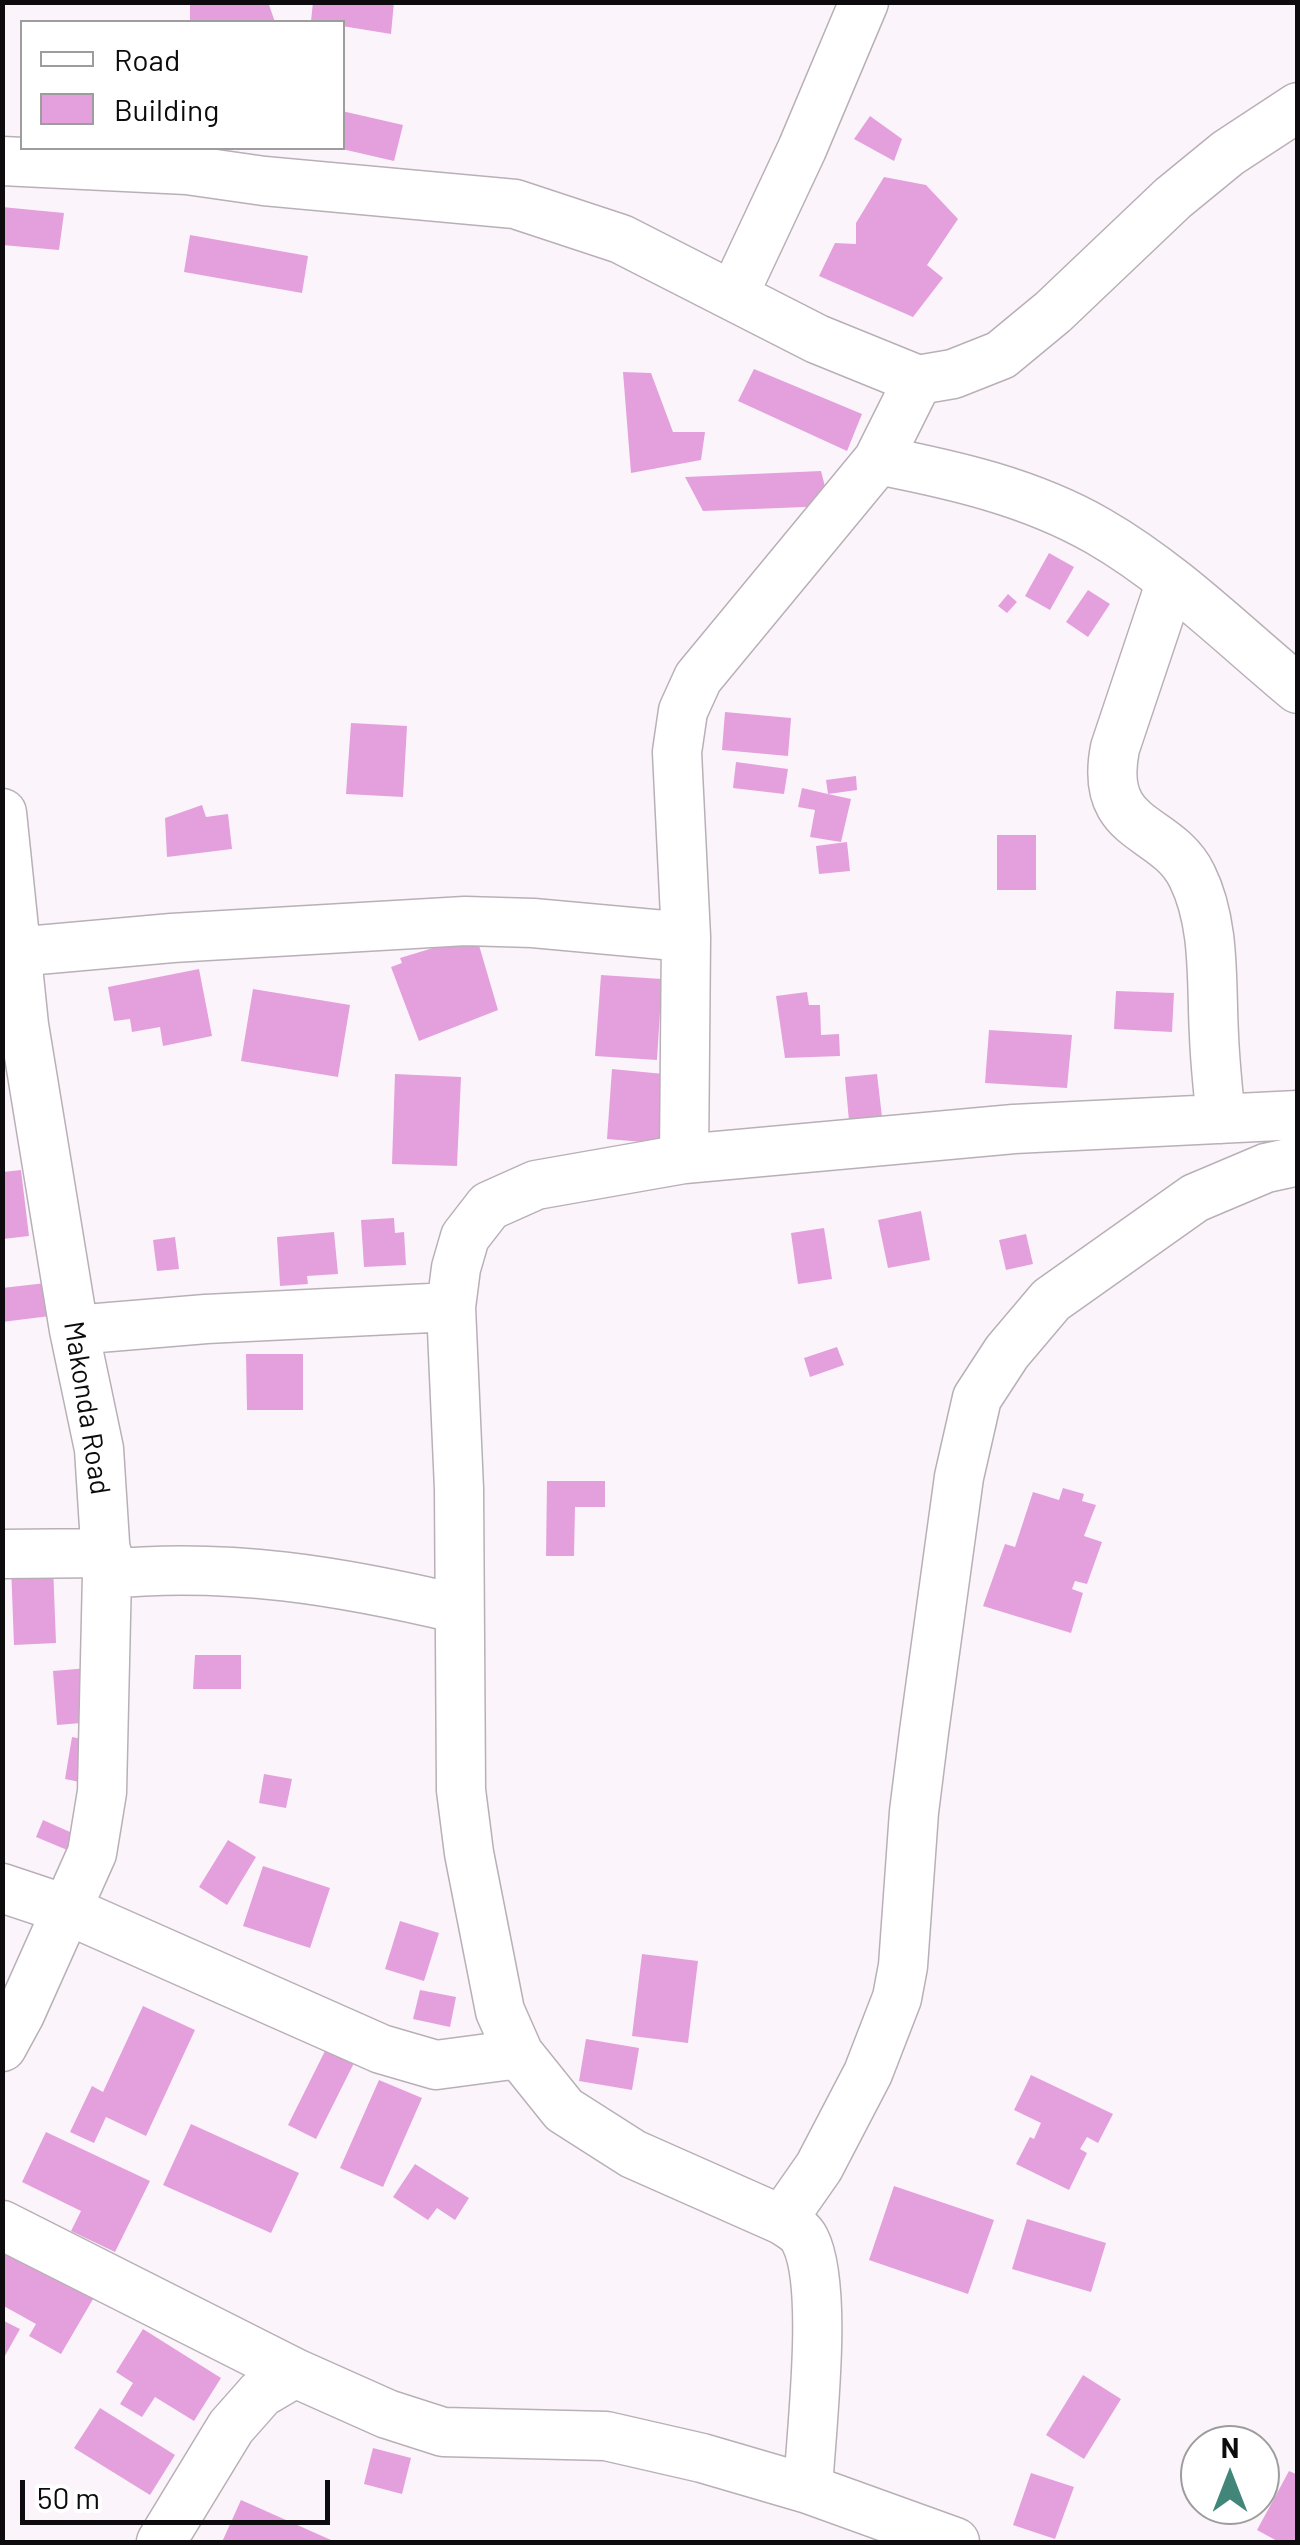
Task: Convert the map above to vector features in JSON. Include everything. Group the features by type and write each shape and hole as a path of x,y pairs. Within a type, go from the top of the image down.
{"street":[{"path":"732,296 864,2"},
{"path":"2,161 187,170 282,183 514,204 620,240 817,339 918,380 953,374 1001,355 1053,312 1173,198 1228,153 1298,107"},
{"path":"684,1159 686,937 676,752 683,711 698,678 878,460 918,380"},
{"path":"878,460 948,474 1028,498 1098,531 1171,580 1298,689"},
{"path":"1171,580 1114,748 1111,775 1118,798 1136,826 1177,854 1195,881 1212,950 1220,1119"},
{"name":"Makonda Road","path":"2,813 6,904 46,1166 99,1449 107,1563 102,1792 92,1852 2,2047"},
{"path":"15,952 172,938 465,921 686,937"},
{"path":"808,2489 816,2269 804,2236 782,2220 633,2154 564,2110 519,2054 500,2011 461,1790 458,1418 451,1307 465,1238 488,1206 536,1185 684,1159 1014,1130 1298,1115"},
{"path":"782,2220 819,2167 868,2074 896,1998 903,1966 921,1752 960,1477 976,1398 1007,1352 1051,1300 1195,1198 1266,1168 1298,1161"},
{"path":"74,1330 451,1307"},
{"path":"2,1554 318,1578 458,1608"},
{"path":"2,1888 65,1909 381,2050 436,2065 519,2054"},
{"path":"2,2225 295,2374 387,2414 443,2432 606,2436 702,2458 808,2489 955,2542"},
{"path":"162,2542 231,2427 261,2392 295,2374"}],"building":[{"path":"190,2 268,2 274,20 190,20"},
{"path":"313,2 394,2 391,34 345,26 345,20 311,20"},
{"path":"345,112 403,125 394,161 345,150"},
{"path":"870,116 902,139 894,161 854,139"},
{"path":"884,177 926,185 958,219 927,265 943,278 913,317 819,276 835,243 856,244 856,223"},
{"path":"2,207 64,213 59,250 2,245"},
{"path":"190,235 308,256 302,293 184,272"},
{"path":"754,369 862,414 847,451 738,401"},
{"path":"623,372 651,373 673,432 705,432 701,460 631,473"},
{"path":"821,471 830,506 703,511 685,477"},
{"path":"1049,553 1074,567 1050,610 1025,596"},
{"path":"1088,590 1110,604 1088,637 1066,622"},
{"path":"1008,594 1017,602 1007,613 998,606"},
{"path":"725,712 791,718 788,756 722,750"},
{"path":"351,723 407,726 403,797 346,794"},
{"path":"736,762 788,769 784,794 733,788"},
{"path":"856,776 857,790 828,794 826,780"},
{"path":"802,788 851,799 841,842 810,837 815,810 798,807"},
{"path":"202,805 206,817 228,814 232,849 167,857 165,818"},
{"path":"997,835 1036,835 1036,890 997,890"},
{"path":"847,842 850,871 819,874 816,846"},
{"path":"476,935 498,1010 419,1041 391,967 402,963 400,958"},
{"path":"199,969 212,1036 163,1046 160,1027 132,1032 130,1019 114,1021 108,987"},
{"path":"601,975 662,979 657,1060 595,1056"},
{"path":"253,989 350,1005 338,1077 241,1061"},
{"path":"1116,991 1174,993 1172,1032 1114,1029"},
{"path":"807,992 809,1005 820,1005 821,1035 839,1034 840,1056 785,1058 776,996"},
{"path":"989,1030 1072,1035 1067,1088 985,1083"},
{"path":"612,1069 674,1075 668,1144 607,1139"},
{"path":"395,1074 461,1077 457,1166 392,1164"},
{"path":"877,1074 882,1117 849,1121 845,1077"},
{"path":"21,1170 29,1236 3,1239 3,1172"},
{"path":"921,1211 930,1260 888,1268 878,1220"},
{"path":"394,1218 395,1233 404,1232 406,1265 364,1267 361,1220"},
{"path":"824,1228 832,1279 798,1284 791,1233"},
{"path":"334,1232 338,1274 307,1276 308,1284 280,1286 277,1237"},
{"path":"1026,1234 1033,1264 1006,1270 999,1240"},
{"path":"175,1237 179,1269 157,1271 153,1240"},
{"path":"46,1283 50,1316 2,1322 2,1288"},
{"path":"837,1347 844,1365 810,1377 804,1358"},
{"path":"246,1354 303,1354 303,1410 247,1410"},
{"path":"547,1481 605,1481 605,1507 575,1507 574,1556 546,1556"},
{"path":"1063,1488 1084,1494 1082,1501 1096,1505 1084,1536 1102,1542 1087,1584 1075,1581 1072,1589 1083,1593 1071,1633 983,1606 1005,1544 1015,1547 1033,1492 1059,1500"},
{"path":"53,1565 56,1643 14,1645 11,1566"},
{"path":"195,1655 241,1655 241,1689 193,1689"},
{"path":"100,1667 105,1721 57,1725 53,1671"},
{"path":"72,1737 97,1742 90,1784 65,1779"},
{"path":"264,1774 292,1779 286,1808 259,1803"},
{"path":"43,1820 79,1836 72,1852 36,1837"},
{"path":"228,1840 256,1857 227,1905 199,1887"},
{"path":"263,1866 330,1888 310,1948 243,1926"},
{"path":"400,1921 439,1933 424,1981 385,1969"},
{"path":"642,1954 698,1961 688,2043 632,2036"},
{"path":"420,1990 456,1997 450,2027 413,2019"},
{"path":"143,2006 195,2030 146,2136 106,2117 94,2143 70,2132 92,2086 103,2092"},
{"path":"586,2039 639,2048 632,2090 579,2081"},
{"path":"327,2047 355,2061 316,2139 288,2125"},
{"path":"1031,2075 1113,2114 1098,2143 1087,2137 1080,2149 1087,2153 1069,2190 1016,2164 1041,2123 1014,2110"},
{"path":"379,2080 422,2098 383,2187 340,2168"},
{"path":"191,2124 299,2173 271,2233 163,2185"},
{"path":"46,2132 150,2181 115,2252 71,2231 81,2211 22,2182"},
{"path":"415,2164 469,2198 455,2220 437,2208 428,2220 393,2197"},
{"path":"894,2186 994,2220 968,2294 869,2260"},
{"path":"1027,2219 1106,2243 1091,2292 1012,2269"},
{"path":"2,2239 96,2294 61,2354 29,2336 36,2324 2,2305"},
{"path":"2,2320 20,2329 2,2361"},
{"path":"143,2329 221,2378 194,2421 155,2397 142,2417 120,2404 133,2383 116,2372"},
{"path":"1083,2375 1121,2399 1084,2459 1046,2435"},
{"path":"100,2408 175,2455 150,2495 74,2448"},
{"path":"373,2448 411,2458 402,2494 364,2484"},
{"path":"1289,2471 1298,2475 1298,2542 1279,2542 1257,2530 1260,2525 1280,2525 1280,2488"},
{"path":"1031,2473 1074,2487 1055,2539 1013,2525"},
{"path":"241,2500 331,2540 222,2542"}]}
